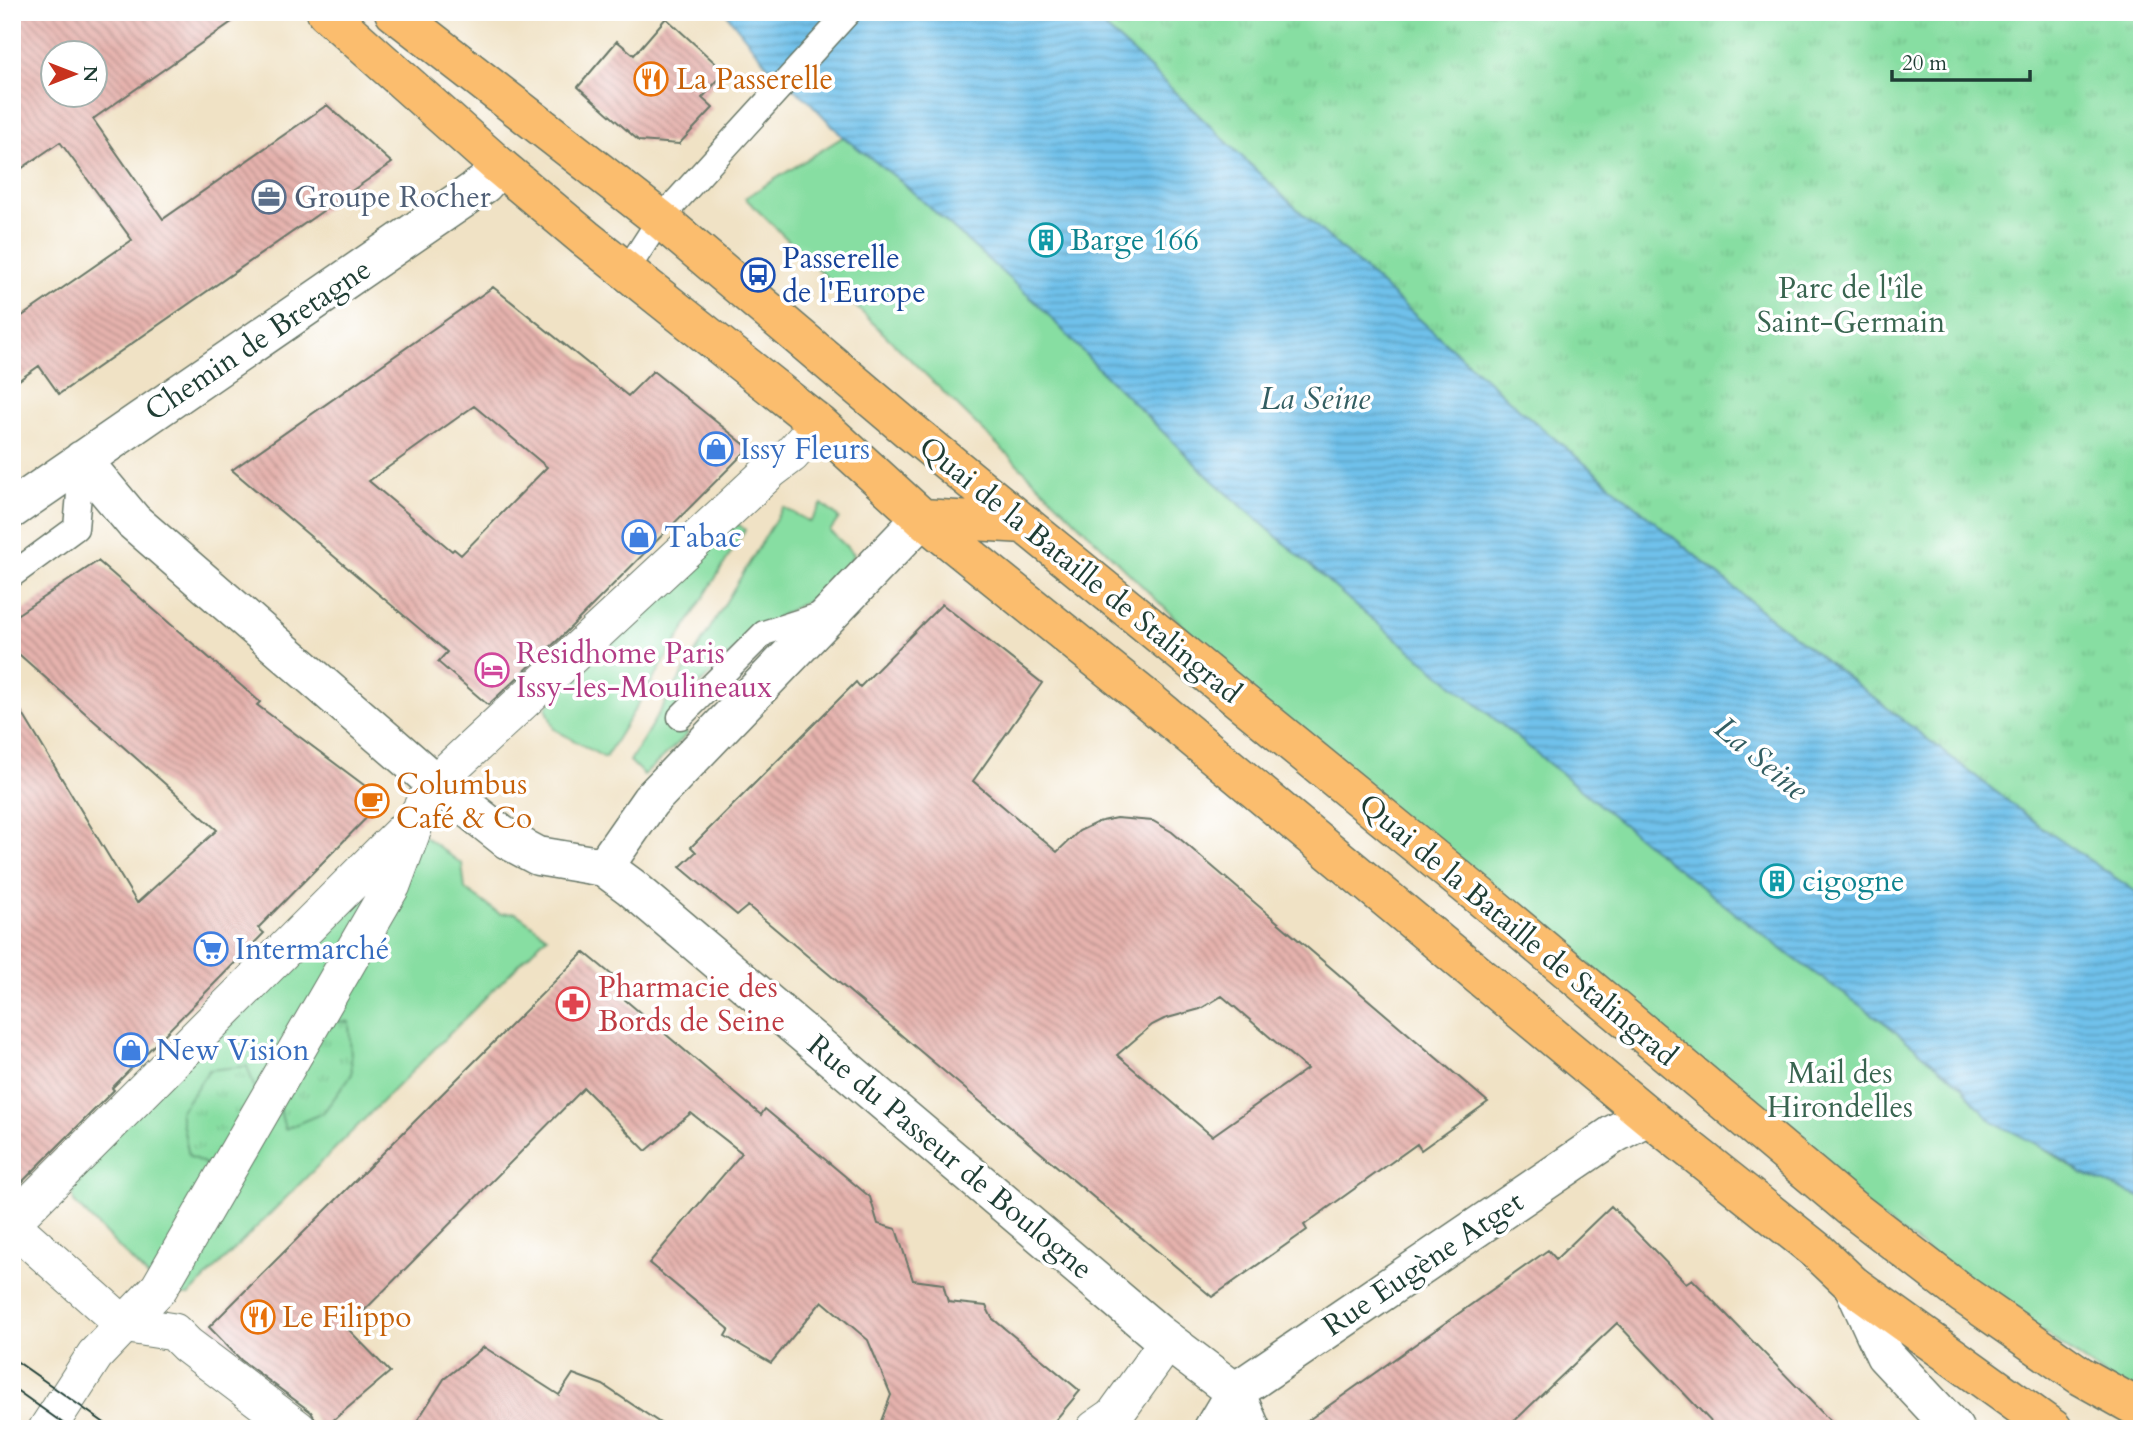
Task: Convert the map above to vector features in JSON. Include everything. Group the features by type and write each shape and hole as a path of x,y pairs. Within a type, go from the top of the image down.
{"main road":[{"name":"Quai de la Bataille de Stalingrad","path":"326,12 584,238 819,424 922,518 1144,697 1648,1116 1816,1250 1853,1285 2053,1429"},
{"name":"Quai de la Bataille de Stalingrad","path":"394,12 660,219 908,429 1493,907 1851,1208 1964,1295 2081,1376 2142,1410"},
{"name":"Quai de la Bataille de Stalingrad","path":"908,429 922,518"},
{"path":"922,518 1025,524"}],"street":[{"name":"Chemin de Bretagne","path":"12,509 467,196 484,184 499,166"},
{"path":"298,1429 187,1345 174,1332 123,1324 12,1224 509,716 771,470 791,455 819,424"},
{"name":"Rue du Passeur de Boulogne","path":"82,460 133,521 427,799 538,856 604,867 659,910 1168,1341 1235,1392 1251,1429"},
{"path":"604,867 650,801 922,518"},
{"path":"47,1429 95,1354 159,1288 392,885 427,799"},
{"name":"Rue Eugène Atget","path":"1213,1429 1235,1392 1614,1134 1648,1116"},
{"path":"1853,1285 1885,1355 1954,1429"},
{"path":"1095,1429 1114,1416 1168,1341"}],"lane":[{"path":"627,270 660,219 849,12"},
{"path":"12,575 76,528 82,460"},
{"path":"680,716 764,633 833,611"}],"green space":[{"name":"Parc de l'île Saint-Germain","path":"1088,12 2142,12 2142,896 2044,829 1768,616 1519,409 1285,198"},
{"name":"Mail des Hirondelles","path":"843,137 897,178 1040,306 1099,369 1212,480 1354,604 1673,865 1792,957 1885,1023 1962,1086 1977,1106 2081,1173 2142,1198 2142,1402 1792,1155 1266,707 745,198"},
{"path":"822,504 839,518 830,531 854,554 843,574 826,591 757,628 671,713 688,734 644,775 630,761 783,507 810,522"},
{"path":"733,520 745,530 605,758 554,729 546,707"},
{"path":"413,828 462,864 465,889 500,914 516,913 547,936 189,1295 166,1295 74,1202 70,1179"},
{"path":"325,1020 349,1022 352,1074 323,1113 285,1129 278,1103"},
{"path":"247,1066 257,1095 214,1168 189,1156 180,1112 209,1070"}],"water":[{"name":"La Seine","path":"725,12 1088,12 1285,198 1519,409 1768,616 2044,829 2142,896 2142,1198 2081,1173 2050,1151 1995,1123 1977,1106 1962,1086 1885,1023 1792,957 1673,865 1354,604 1212,480 1099,369 1040,306 897,178 843,137 807,99 776,76"}],"building":[{"name":"Groupe Rocher","path":"12,12 246,12 93,119 163,219 327,105 392,163 59,394 39,366 12,385 12,323 132,240 60,142 12,175"},
{"name":"La Passerelle","path":"666,18 725,72 702,98 713,108 679,144 639,141 578,87 617,41 634,55"},
{"path":"493,287 628,396 653,371 749,448 560,638 488,705 438,662 447,652 232,470","holes":["474,406 547,467 461,555 454,549 452,551 369,481"]},
{"path":"98,561 260,702 257,705 384,800 258,928 264,933 12,1192 12,696 137,903 217,830 12,648 12,618"},
{"path":"942,604 1042,683 973,781 1057,852 1079,831 1098,822 1116,818 1153,821 1172,832 1488,1102 1421,1150 1417,1144 1304,1225 1307,1230 1212,1297 748,906 737,915 680,867 696,852 691,847 856,682 860,687","holes":["1222,996 1307,1069 1212,1136 1117,1055 1152,1025 1200,1009"]},
{"path":"584,952 624,985 617,993 761,1115 765,1109 870,1197 878,1224 896,1229 913,1280 943,1284 948,1302 986,1306 992,1318 1080,1391 1048,1429 878,1429 891,1395 868,1340 822,1301 771,1363 725,1336 729,1329 649,1263 742,1153 691,1113 646,1151 584,1088 347,1328 390,1372 324,1428 318,1424 311,1412 241,1360 209,1327"},
{"path":"1611,1206 1686,1283 1692,1279 1838,1429 1718,1429 1617,1323 1506,1429 1296,1429 1548,1250 1556,1259"},
{"path":"484,1347 559,1395 573,1374 603,1385 669,1429 412,1429 444,1379"}],"tram line":[{"path":"12,1358 113,1429"},
{"path":"12,1387 71,1429"}],"place":[{"name":"La Passerelle","path":"651,79"},
{"name":"Groupe Rocher","path":"269,197"},
{"name":"Barge 166","path":"1046,240"},
{"name":"Passerelle de l'Europe","path":"758,275"},
{"name":"Issy Fleurs","path":"716,449"},
{"name":"Tabac","path":"639,537"},
{"name":"Residhome Paris Issy-les-Moulineaux","path":"492,670"},
{"name":"Columbus Café & Co","path":"372,801"},
{"name":"cigogne","path":"1777,881"},
{"name":"Intermarché","path":"211,949"},
{"name":"Pharmacie des Bords de Seine","path":"573,1004"},
{"name":"New Vision","path":"131,1050"},
{"name":"Le Filippo","path":"258,1317"}]}
